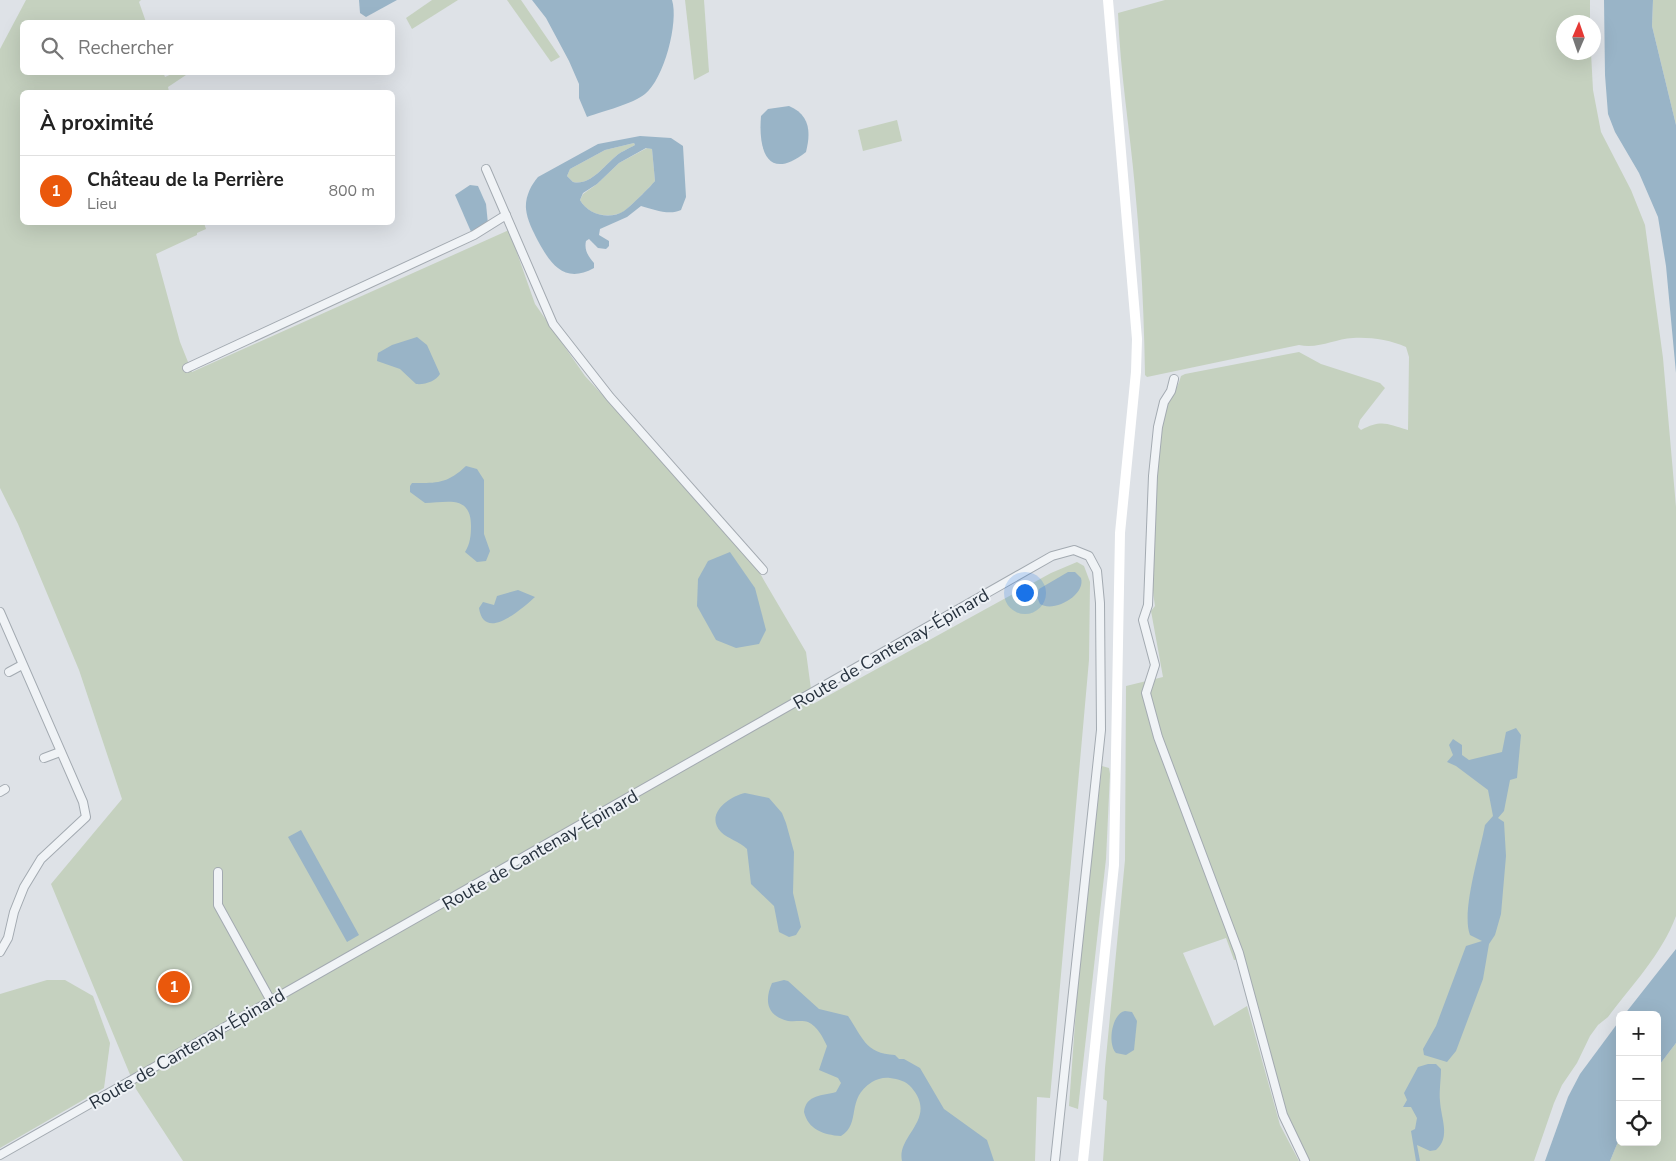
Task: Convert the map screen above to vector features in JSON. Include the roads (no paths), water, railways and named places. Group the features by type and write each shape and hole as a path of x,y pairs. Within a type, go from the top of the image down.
{"main road":[{"path":"1083,1161 1114,866 1120,533 1136,372 1134,310 1108,0"}],"street":[{"path":"486,168 553,324 610,397 763,570"},
{"path":"186,368 474,235 506,215"},
{"path":"1174,379 1171,391 1164,402 1158,427 1153,476 1148,605 1143,620 1155,665 1146,693 1158,737 1239,953 1283,1115 1305,1161"},
{"name":"Route de Cantenay-Épinard","path":"0,1155 1052,556 1064,551 1080,550 1089,556 1097,571 1100,603 1101,730 1055,1161"},
{"path":"0,612 83,802 86,816 41,859 24,887 14,912 8,938 0,952"},
{"path":"9,672 22,665"},
{"path":"44,758 60,752"},
{"path":"218,872 218,905 271,1001"}],"water":[{"path":"359,0 397,0 366,17 360,13"},
{"path":"532,0 672,0 674,10 672,35 664,63 652,87 640,98 587,117 579,98 579,84 569,61 546,18"},
{"path":"1604,0 1653,0 1652,26 1676,125 1676,373 1666,266 1658,217 1639,173 1615,132 1608,114 1605,75"},
{"path":"789,106 805,119 808,131 806,152 793,161 783,164 774,163 768,158 761,141 761,116 768,109"},
{"path":"640,136 671,138 683,146 686,197 681,210 676,212 666,212 641,206 627,217 600,229 599,235 609,241 609,246 606,249 598,248 589,239 586,241 586,250 594,263 594,268 575,274 567,273 560,270 548,258 538,241 530,225 527,213 528,196 531,187 538,177 598,144","holes":["634,143 635,145 617,155 601,170 585,181 573,182 567,176 570,169 605,150","646,148 652,149 655,181 631,205 624,211 612,215 594,212 584,205 580,200 583,193 597,184 619,163"]},
{"path":"470,185 478,186 486,204 488,224 472,234 455,195"},
{"path":"417,337 427,345 440,374 433,381 423,384 416,384 400,369 377,361 378,353 392,345"},
{"path":"466,466 477,469 484,480 484,534 490,551 486,561 477,562 465,552 471,530 470,516 467,509 456,502 425,503 410,492 412,483 441,481 453,476"},
{"path":"730,552 755,588 766,630 759,644 736,648 716,640 697,606 698,579 708,561"},
{"path":"1068,572 1075,572 1081,578 1079,590 1074,596 1068,601 1053,606 1040,604 1037,597 1039,589"},
{"path":"518,590 535,597 504,620 488,623 482,618 479,608 483,602 494,605 497,596"},
{"path":"1516,728 1521,735 1517,778 1510,780 1504,811 1498,818 1504,822 1506,856 1501,914 1495,935 1489,944 1483,979 1456,1051 1447,1062 1424,1055 1423,1049 1436,1026 1466,946 1482,941 1470,935 1468,925 1469,897 1485,825 1493,816 1488,790 1456,766 1447,762 1453,755 1449,745 1453,739 1462,745 1462,755 1469,760 1502,752 1506,732"},
{"path":"745,793 769,798 782,813 786,823 794,852 793,893 801,927 796,935 789,937 779,932 774,906 751,884 747,849 721,832 717,825 715,819 721,807 726,802"},
{"path":"301,830 359,935 347,942 288,837"},
{"path":"1676,949 1676,1043 1661,1063 1661,1011 1627,1011"},
{"path":"788,981 819,1009 848,1016 861,1037 877,1051 895,1055 899,1059 904,1059 920,1068 944,1109 987,1140 994,1161 902,1161 905,1143 919,1118 921,1108 918,1098 911,1087 896,1079 878,1079 864,1089 856,1103 851,1124 841,1136 828,1134 813,1127 806,1118 805,1106 816,1097 836,1092 841,1083 838,1078 819,1070 827,1046 817,1029 806,1021 781,1019 769,1007 768,996 772,983"},
{"path":"1125,1011 1132,1012 1137,1021 1134,1050 1126,1055 1116,1053 1113,1049 1111,1036 1117,1017"},
{"path":"1616,1025 1616,1146 1610,1161 1545,1161 1568,1097 1580,1074"},
{"path":"1436,1064 1441,1069 1440,1097 1444,1134 1441,1145 1436,1150 1430,1151 1417,1145 1420,1161 1416,1161 1411,1131 1415,1129 1417,1118 1411,1107 1403,1107 1407,1100 1404,1093 1418,1067"}],"place":[{"name":"Château de la Perrière","path":"174,987"}]}
